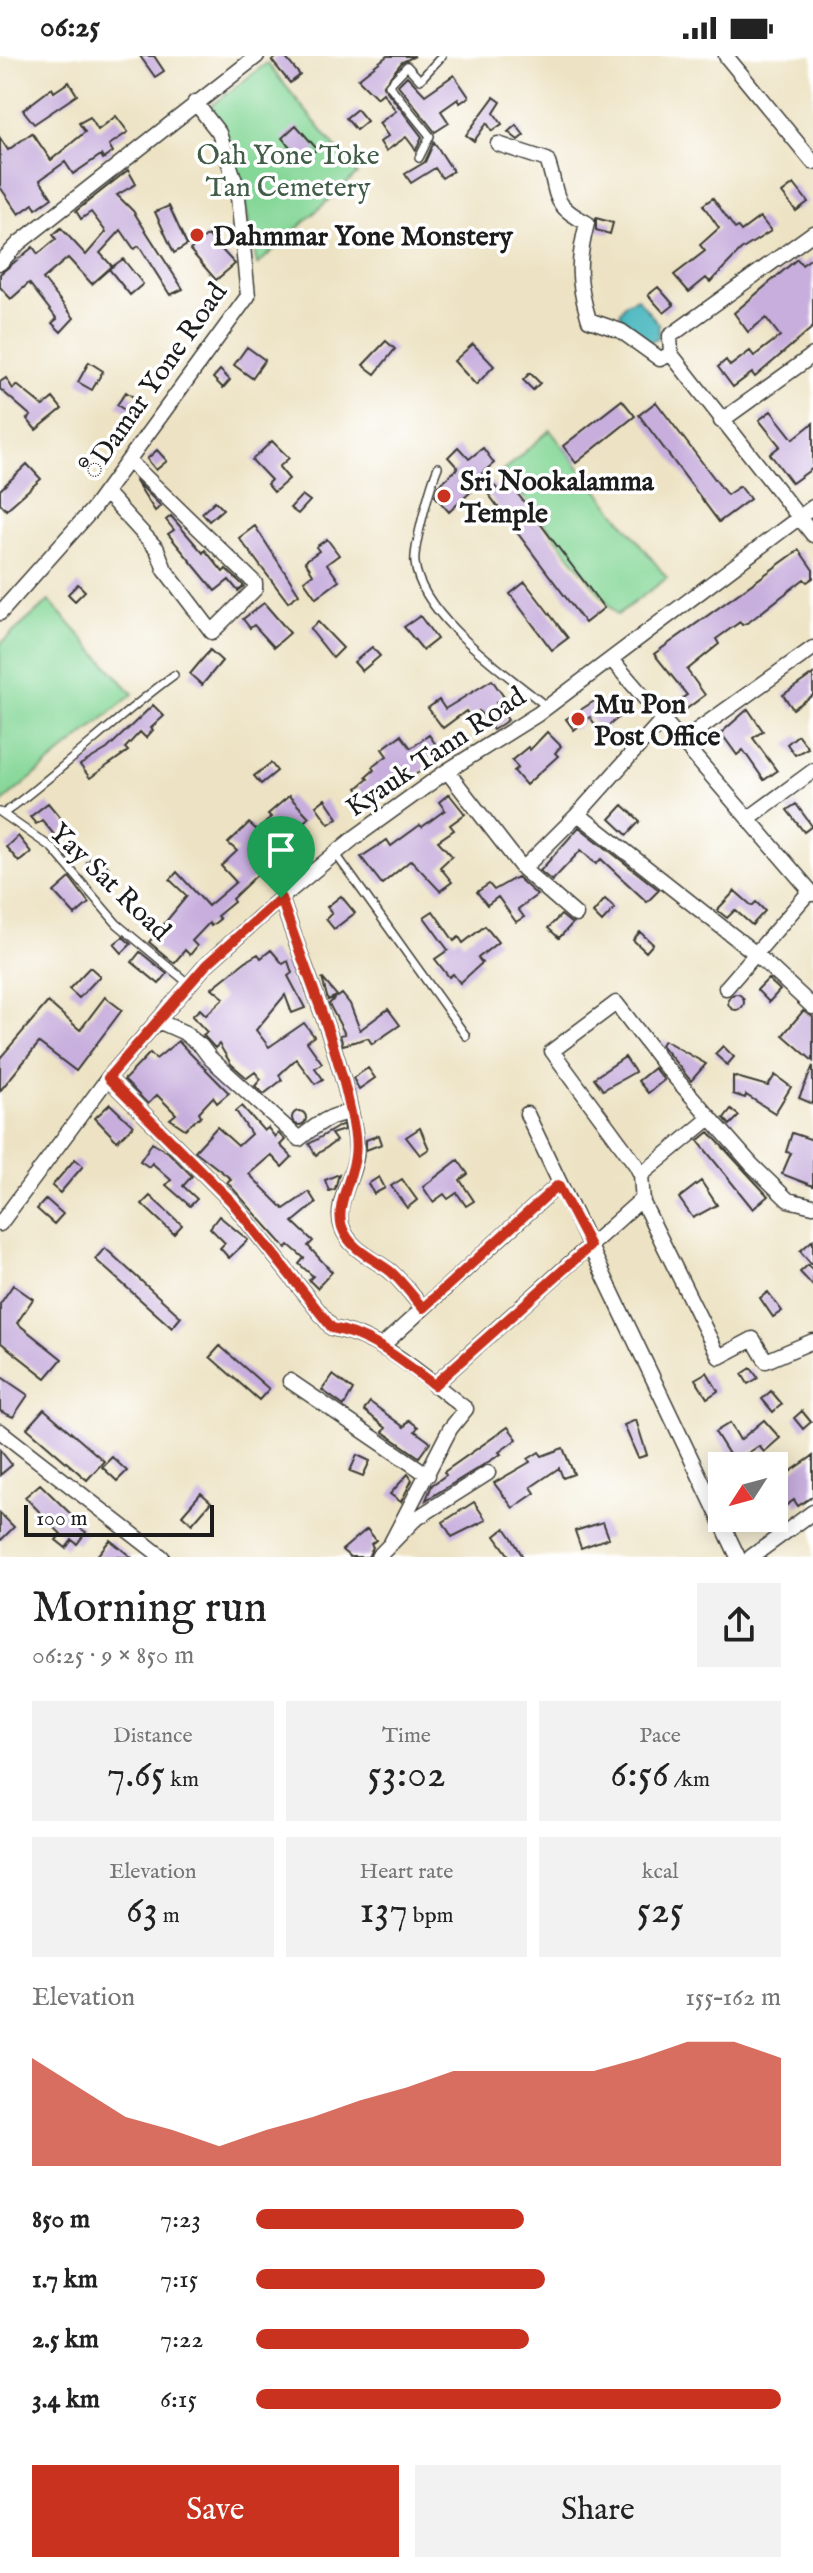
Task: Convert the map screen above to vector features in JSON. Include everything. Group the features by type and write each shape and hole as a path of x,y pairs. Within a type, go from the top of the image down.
{"street":[{"path":"0,263 19,243 257,56"},
{"path":"726,56 813,162"},
{"name":"ီDamar Yone Road","path":"0,613 106,493 248,296 237,187 219,133 195,102"},
{"path":"498,144 547,160 557,202 567,213 587,223 578,259 578,285 589,320 621,331 660,359 671,354"},
{"path":"813,233 670,336 671,354 813,535"},
{"path":"721,421 813,355"},
{"path":"106,493 157,549 165,570 212,632 255,589 255,583 129,461"},
{"name":"Kyauk Tann Road","path":"0,1224 108,1078 189,984 281,898 335,853 447,771 547,707 813,507"},
{"path":"682,741 813,648"},
{"path":"611,659 812,893 726,988"},
{"path":"523,869 578,814 663,719"},
{"path":"447,771 523,869 576,915"},
{"path":"749,818 813,771"},
{"path":"578,814 756,954 813,1007"},
{"path":"281,898 321,1009 351,1113 356,1153 351,1182 342,1202 341,1226 352,1244 373,1263 389,1270 423,1308"},
{"path":"813,1206 788,1200 710,1118 616,1003 552,1051 641,1175 643,1198 719,1357 753,1339 766,1361 813,1341"},
{"path":"158,1021 201,1046 210,1058 282,1120 299,1139 322,1121 340,1113 351,1113"},
{"path":"108,1078 231,1201 332,1328 359,1333 382,1346 466,1409 450,1429 391,1543"},
{"path":"527,1114 558,1185 738,1557"},
{"path":"641,1175 710,1118"},
{"path":"382,1346 558,1185"},
{"path":"434,1385 643,1198"},
{"path":"290,1381 428,1475"},
{"path":"0,1431 162,1557"},
{"path":"378,1557 414,1520 488,1473"},
{"path":"751,1557 813,1512"}],"lane":[{"path":"419,158 430,136 389,85 407,66 420,80 442,56"},
{"path":"438,467 431,482 415,563 432,605 464,639 547,707"},
{"path":"1,813 47,781 126,710 174,675"},
{"name":"Yay Sat Road","path":"1,813 52,848 117,924 189,984"},
{"path":"335,853 466,1036"}],"green space":[{"name":"Oah Yone Toke Tan Cemetery","path":"267,63 357,174 257,265 242,188 207,109"},
{"path":"550,430 667,578 617,615 503,471"},
{"path":"49,601 133,694 0,804 0,644"}],"water":[{"path":"637,298 659,324 658,338 644,344 629,331 620,313 626,303"}],"building":[{"path":"140,56 154,56 164,71 155,77"},
{"path":"284,56 300,75 290,83 272,61"},
{"path":"387,56 415,56 402,62 383,86 422,137 416,150 406,137 386,151 380,142 388,136 379,123 396,111 383,93 377,98 358,79"},
{"path":"454,75 469,97 460,103 458,99 441,111 449,123 435,132 398,85 407,76 425,95"},
{"path":"69,82 77,95 34,124 23,110 52,88 54,92"},
{"path":"494,97 501,102 494,113 502,124 492,131 487,123 474,141 466,135"},
{"path":"357,109 367,121 356,130 346,118"},
{"path":"116,116 128,132 109,145 113,152 103,159 101,155 73,174 65,162 40,180 52,198 36,209 33,204 19,214 0,187 0,138 8,150 32,133 51,160 85,132 79,123 90,117 98,130"},
{"path":"296,125 317,149 303,161 282,138"},
{"path":"516,125 524,135 518,140 508,132"},
{"path":"434,142 453,171 442,178 435,168 411,183 405,174 425,162"},
{"path":"128,170 136,184 117,195 133,211 183,289 170,295 139,246 134,249 121,230 100,253 112,266 92,284 68,258 43,279 74,318 61,332 52,323 57,319 29,283 11,299 0,287 0,274 33,247 38,254 56,239 53,235 61,228 86,255 106,232 91,212 81,219 76,211"},
{"path":"794,184 808,202 796,211 782,193"},
{"path":"713,198 735,229 738,227 741,231 760,217 771,231 741,250 710,282 706,278 689,292 674,275 705,251 700,245 719,228 703,205"},
{"path":"169,206 187,245 174,253 155,212"},
{"path":"596,218 613,223 610,234 596,230"},
{"path":"208,235 235,264 216,280 190,250"},
{"path":"813,257 813,327 755,377 752,373 733,387 718,367 726,360 730,366 750,351 754,356 780,336 766,318 748,332 734,313 797,259 802,265"},
{"path":"123,259 143,284 130,295 109,269"},
{"path":"658,287 674,305 664,313 648,295"},
{"path":"386,341 395,349 375,374 363,365"},
{"path":"473,344 494,366 476,385 454,361"},
{"path":"247,347 265,360 252,378 234,365"},
{"path":"89,362 103,371 92,390 78,382"},
{"path":"220,370 230,380 223,388 213,378"},
{"path":"530,373 540,383 533,390 523,380"},
{"path":"6,378 13,389 17,385 43,406 53,398 62,409 36,430 27,419 31,416 0,389 0,382"},
{"path":"126,392 143,404 134,416 117,405"},
{"path":"622,400 635,416 576,463 563,446"},
{"path":"656,402 727,495 740,486 750,499 719,522 639,415"},
{"path":"771,411 793,439 813,423 813,468 792,483 770,454 780,446 759,420"},
{"path":"272,441 289,458 279,467 289,479 274,492 267,484 271,480 252,460"},
{"path":"458,447 469,459 483,448 494,463 482,473 501,493 511,485 604,608 585,623 483,487 479,490 476,487 449,512 435,496 438,486 458,468 448,457"},
{"path":"157,450 167,461 156,470 147,459"},
{"path":"27,464 41,479 6,510 0,503 0,490"},
{"path":"135,480 161,506 155,511"},
{"path":"302,495 310,501 298,514 290,508"},
{"path":"215,501 223,509 209,521 202,513"},
{"path":"171,516 203,553 205,550 223,572 226,569 244,586 238,591 229,580 215,591 168,534 174,530 166,520"},
{"path":"255,526 299,594 288,602 239,538"},
{"path":"327,539 339,555 327,564 339,581 316,598 304,581 313,574 305,561 319,551 316,547"},
{"path":"799,550 813,570 813,578 807,582 804,579 749,622 742,625 740,622 716,639 719,644 687,670 705,695 685,710 678,701 687,695 654,654"},
{"path":"525,582 568,638 552,650 510,594"},
{"path":"78,584 85,591 75,601 68,594"},
{"path":"264,603 290,633 274,647 254,625 250,628 243,619"},
{"path":"420,616 437,639 423,650 404,627"},
{"path":"318,622 343,648 333,658 310,629"},
{"path":"372,647 380,656 362,671 354,662"},
{"path":"210,650 222,661 202,685 190,674"},
{"path":"813,674 813,695 793,709 783,695"},
{"path":"492,680 504,697 496,703 508,720 493,730 479,711 471,718 466,711 443,728 428,708 439,700 445,709"},
{"path":"596,700 605,713 620,703 626,712 600,732 590,717 574,730 566,719"},
{"path":"153,705 164,716 151,728 153,730 146,738 140,732 125,748 128,751 90,778 80,765 107,749"},
{"path":"748,709 763,731 753,738 777,771 764,780 743,750 737,755 721,733"},
{"path":"547,732 561,746 555,753 558,756 526,785 514,771 518,768 512,760 528,747 530,750"},
{"path":"401,735 411,748 429,735 439,749 421,762 426,768 368,803 357,788 368,779 366,777 374,770 372,767 387,756 382,749"},
{"path":"798,735 808,748 795,755 787,744"},
{"path":"271,763 277,771 261,784 254,776"},
{"path":"449,794 465,814 450,825 454,830 438,841 452,856 440,867 452,882 440,891 411,860 382,884 361,857 387,840 391,846 420,825 422,827 445,810 439,802"},
{"path":"289,796 309,817 297,829 309,843 300,851 294,844 272,867 279,874 272,881 261,871 217,916 220,919 211,926 209,923 192,941 197,946 190,955 185,950 174,963 149,942 187,896 170,880 177,872 208,906 236,882 221,866 237,851 228,843 249,823 258,831 271,817 268,814"},
{"path":"325,799 338,818 329,824 316,806"},
{"path":"48,803 68,827 56,837 42,820 36,824 30,817"},
{"path":"796,804 812,826 804,832 787,810"},
{"path":"623,805 640,821 627,835 610,819"},
{"path":"579,827 659,890 647,902 601,859 596,864 581,850 552,881 540,871"},
{"path":"18,836 31,852 19,862 6,847"},
{"path":"96,854 109,868 99,877 87,862"},
{"path":"517,877 537,895 518,909 524,917 516,922 498,897 487,905 477,892 489,884 494,890"},
{"path":"70,878 89,903 75,915 54,892"},
{"path":"735,891 752,906 756,902 765,911 752,925 735,910 727,918 717,910"},
{"path":"341,896 355,913 334,929 326,919 332,913 327,907"},
{"path":"605,899 615,908 602,922 593,913"},
{"path":"433,911 454,941 459,937 463,943 485,926 498,942 478,958 482,963 460,983 453,974 449,977 435,959 448,950 424,917"},
{"path":"561,915 572,924 559,938 548,928"},
{"path":"640,932 653,944 646,952 633,940"},
{"path":"123,937 131,944 122,953 114,944"},
{"path":"271,950 283,964 288,961 292,973 288,976 305,1008 292,1013 285,995 256,1030 269,1047 304,1023 314,1036 307,1042 322,1063 315,1068 323,1079 315,1084 296,1059 279,1075 282,1080 264,1094 255,1086 261,1079 255,1072 247,1078 231,1064 219,1044 215,1048 203,1035 207,1032 192,1016 200,1009 206,1015 224,998 212,988 246,961 258,954 261,958"},
{"path":"140,952 167,974 159,984 132,962"},
{"path":"90,967 100,976 79,998 69,989"},
{"path":"322,978 338,997 342,994 350,1004 360,1030 388,1009 400,1025 372,1044 368,1038 343,1045 340,1035 345,1034 329,1004 337,996 328,1000"},
{"path":"768,979 780,990 769,1002 757,990"},
{"path":"733,994 739,994 744,1002 742,1008 733,1010 728,1005 728,999"},
{"path":"105,997 122,1010 76,1071 39,1043 0,1091 0,1058 48,1002 80,1030"},
{"path":"803,1011 813,1017 813,1061 783,1035"},
{"path":"664,1040 706,1064 691,1081 661,1045"},
{"path":"178,1041 229,1093 217,1103 213,1097 199,1112 201,1116 185,1129 170,1119 176,1114 157,1095 148,1104 124,1080 150,1053 156,1059"},
{"path":"723,1046 734,1057 727,1065 715,1054"},
{"path":"625,1057 635,1072 603,1090 594,1078"},
{"path":"813,1066 813,1104 799,1098"},
{"path":"368,1068 375,1078 359,1089 353,1078"},
{"path":"654,1068 664,1080 648,1093 638,1081"},
{"path":"775,1075 791,1087 775,1113 746,1095 745,1098 733,1094 733,1076 768,1086"},
{"path":"110,1104 133,1126 117,1141 95,1118"},
{"path":"242,1106 264,1131 268,1128 275,1137 278,1133 285,1140 280,1145 292,1157 282,1167 271,1155 249,1174 284,1209 309,1192 316,1203 293,1222 313,1241 308,1246 332,1272 317,1288 309,1280 313,1276 299,1264 304,1258 289,1245 286,1248 227,1182 231,1179 195,1151 217,1127 238,1146 251,1134 236,1111"},
{"path":"731,1109 739,1116 730,1125 724,1118"},
{"path":"299,1111 306,1118 299,1125 292,1118"},
{"path":"343,1124 344,1130 331,1134 336,1141 316,1155 309,1144"},
{"path":"420,1128 429,1149 420,1155 406,1137"},
{"path":"709,1132 768,1196 753,1209 698,1141"},
{"path":"792,1133 813,1140 813,1186 782,1174 791,1153 786,1152"},
{"path":"379,1135 382,1144 366,1150 366,1140"},
{"path":"152,1143 168,1152 192,1176 183,1186 197,1199 190,1206 166,1185 171,1180 152,1163 149,1167 140,1161"},
{"path":"75,1159 83,1166 60,1193 52,1186"},
{"path":"458,1160 468,1174 460,1180 474,1201 466,1206 457,1193 448,1199 444,1194 433,1202 423,1187"},
{"path":"339,1174 335,1189 329,1191 325,1180"},
{"path":"379,1177 385,1188 374,1194 368,1184"},
{"path":"402,1179 417,1200 407,1208 391,1186"},
{"path":"701,1181 717,1205 693,1218 679,1198"},
{"path":"150,1196 182,1225 174,1234 142,1204"},
{"path":"46,1199 63,1214 54,1224 37,1209"},
{"path":"219,1216 248,1240 229,1258 220,1248 225,1243 210,1228"},
{"path":"813,1240 813,1266 800,1251"},
{"path":"105,1248 181,1317 172,1328 95,1259"},
{"path":"808,1265 813,1271 813,1286 800,1272"},
{"path":"13,1285 33,1299 17,1323 62,1359 46,1378 0,1342 0,1304"},
{"path":"768,1292 782,1311 773,1317 760,1298"},
{"path":"220,1346 269,1389 259,1400 210,1357"},
{"path":"751,1368 758,1378 748,1384 742,1374"},
{"path":"707,1372 718,1391 707,1398 695,1379"},
{"path":"333,1375 353,1390 344,1406 322,1390"},
{"path":"0,1376 28,1395 13,1417 0,1411"},
{"path":"771,1391 782,1404 773,1412 762,1399"},
{"path":"370,1402 404,1427 409,1420 418,1427 415,1431 430,1442 419,1457 383,1432 386,1428 364,1410"},
{"path":"44,1409 104,1461 87,1480 27,1428"},
{"path":"802,1411 811,1422 803,1429 794,1418"},
{"path":"636,1420 647,1455 638,1458 624,1425"},
{"path":"764,1420 780,1438 764,1452 759,1446 750,1452 728,1452 715,1432 730,1423 740,1440"},
{"path":"508,1427 517,1439 499,1452 501,1454 426,1500 432,1485 446,1475 444,1472"},
{"path":"563,1448 574,1474 563,1478 559,1468 531,1487 535,1493 513,1508 494,1483 530,1462 528,1459 539,1452 542,1456"},
{"path":"0,1450 12,1465 0,1475"},
{"path":"357,1455 370,1461 363,1476 350,1471"},
{"path":"813,1456 813,1496 798,1506 794,1500 788,1504 788,1473"},
{"path":"112,1457 127,1471 117,1481 102,1467"},
{"path":"408,1474 412,1480 401,1502 390,1494"},
{"path":"40,1484 83,1526 81,1529 86,1532 77,1544 72,1540 66,1548 56,1540 61,1534 25,1497"},
{"path":"201,1493 211,1502 192,1524 182,1515"},
{"path":"474,1502 486,1520 452,1537 443,1522"},
{"path":"0,1513 14,1527 0,1541"},
{"path":"603,1522 609,1538 581,1548 575,1531"},
{"path":"505,1528 523,1557 510,1557 495,1536"},
{"path":"367,1529 376,1540 371,1544 373,1547 368,1557 350,1557 342,1550"},
{"path":"110,1540 131,1557 96,1557"}],"place":[{"name":"Dahmmar Yone Monstery","path":"197,235"},
{"name":"Sri Nookalamma Temple","path":"444,496"},
{"name":"Mu Pon Post Office","path":"578,719"}],"route":[{"path":"281,898 321,1009 351,1113 356,1153 351,1182 342,1202 341,1226 352,1244 373,1263 389,1270 423,1308 558,1185 590,1246 434,1385 382,1346 359,1333 332,1328 231,1201 129,1095 108,1078 206,965 281,898"}]}
